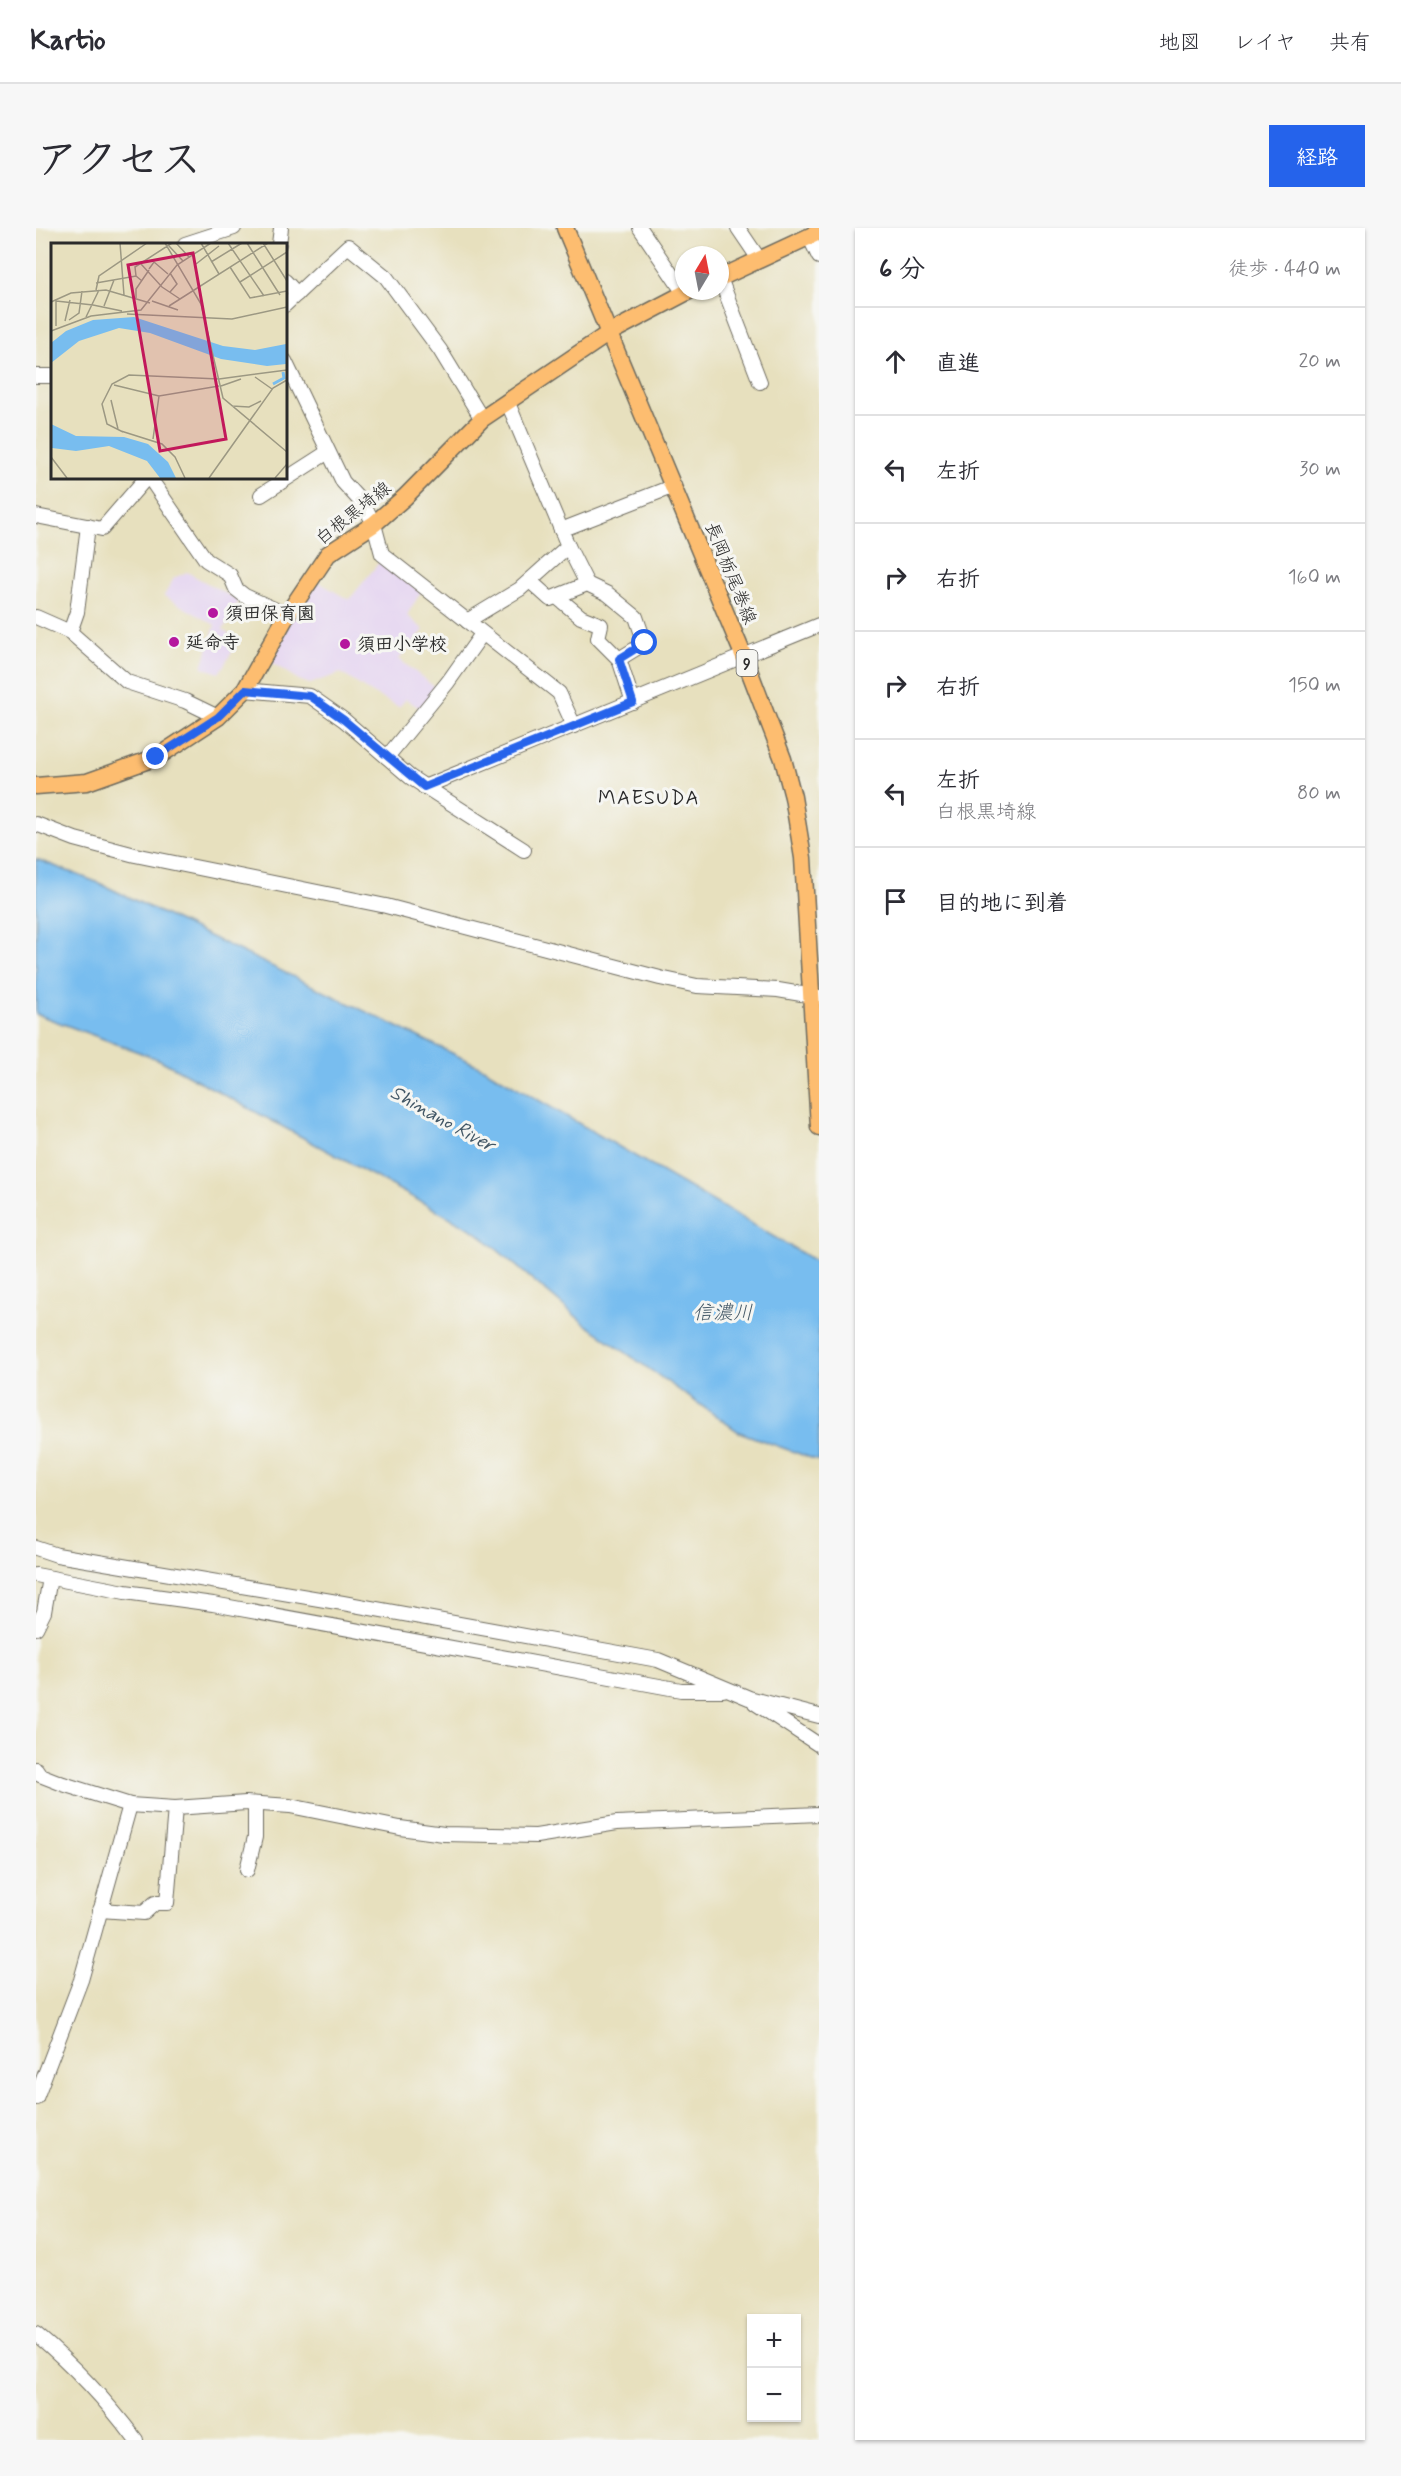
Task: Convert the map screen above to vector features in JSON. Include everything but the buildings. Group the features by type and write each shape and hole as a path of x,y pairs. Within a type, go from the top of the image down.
{"main road":[{"name":"長岡栃尾巻線","path":"565,228 674,486 783,759 793,797 803,858 815,1001 819,1127"},
{"path":"729,274 814,234"},
{"name":"白根黒埼線","path":"36,786 87,782 156,757 218,717 245,690 287,615 328,554 374,524 405,497 482,419 609,333 675,298"}],"street":[{"path":"193,243 234,228"},
{"path":"279,243 281,228"},
{"path":"640,228 675,277"},
{"path":"738,228 759,260"},
{"path":"814,234 819,257"},
{"path":"286,304 348,246 386,277 440,350 482,419"},
{"path":"286,282 297,294"},
{"path":"728,300 760,382"},
{"path":"286,363 343,482 364,506 374,524 382,554 559,693 574,726"},
{"path":"508,403 586,584 608,594 636,617 645,643 619,659"},
{"path":"261,495 328,452"},
{"path":"36,516 68,520 102,529 147,478"},
{"path":"149,478 206,560 230,575 236,589 245,596 287,615"},
{"path":"561,530 674,486"},
{"path":"69,632 78,612 88,526"},
{"path":"467,621 520,589 568,546"},
{"path":"530,581 550,599 586,584"},
{"path":"557,597 581,616 601,625 598,638 619,659 633,702"},
{"path":"36,617 69,632 128,682 185,701 218,717"},
{"path":"424,787 819,625"},
{"path":"387,757 448,682 482,634"},
{"path":"245,690 310,696 344,720 424,787 524,850"},
{"path":"36,824 75,839 125,852 386,906 660,978 697,986 778,990 815,1001"},
{"path":"36,1548 57,1555 343,1603 658,1660 748,1698 819,1745"},
{"path":"36,1628 44,1612 43,1576 125,1592 213,1604 681,1689 730,1690"},
{"path":"748,1698 819,1716"},
{"path":"36,1769 40,1775 130,1805 175,1808 255,1803 290,1806 400,1828 444,1834 536,1836 628,1822 819,1814"},
{"path":"247,1870 255,1837 255,1803"},
{"path":"36,2098 81,1980 130,1805"},
{"path":"100,1910 144,1913 155,1903 167,1904 175,1808"},
{"path":"36,2334 70,2363 95,2389 136,2440"}],"shaded area":[{"name":"須田小学校","path":"381,560 421,592 407,615 424,630 399,659 437,689 421,709 406,699 399,707 341,673 310,684 299,680 269,661 291,619 317,581 349,600"},
{"name":"須田保育園","path":"187,572 239,601 223,630 239,641 219,673 202,667 215,625 164,596 174,578"}],"water":[{"name":"信濃川","path":"36,859 99,883 485,1069 819,1263 819,1461 739,1432 585,1324 475,1231 160,1060 36,1014"}],"place":[{"name":"須田保育園","path":"213,613"},
{"name":"延命寺","path":"174,642"},
{"name":"須田小学校","path":"345,644"}],"district":[{"name":"MAESUDA","path":"649,797"}],"route":[{"path":"156,757 168,752 218,717 245,690 310,696 344,720 424,787 633,702 619,659 645,643"}],"water label":[{"name":"Shinano River","path":"443,1118"}]}
